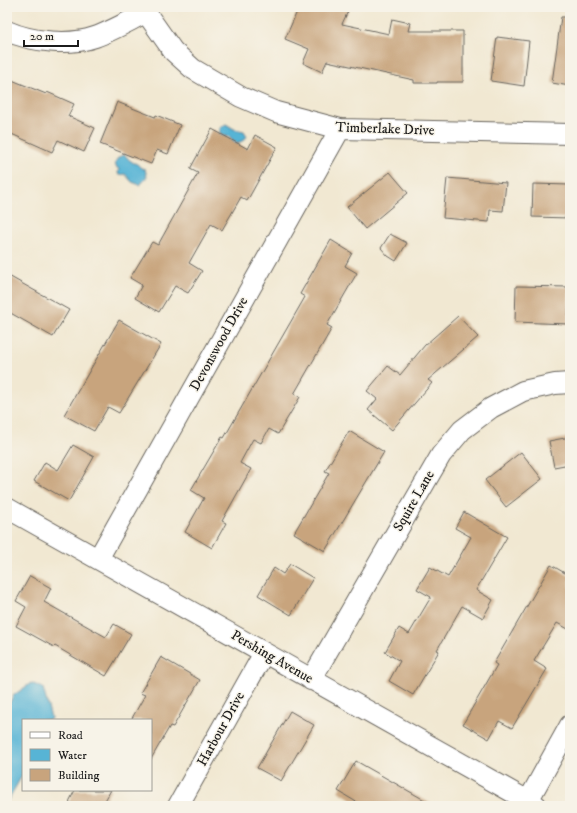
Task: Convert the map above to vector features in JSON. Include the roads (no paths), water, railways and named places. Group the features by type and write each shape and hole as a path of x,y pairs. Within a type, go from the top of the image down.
{"street":[{"name":"Timberlake Drive","path":"7,31 38,40 64,42 94,37 144,10 173,52 194,69 241,97 276,112 340,129 570,134"},
{"name":"Devonswood Drive","path":"98,559 340,129"},
{"name":"Squire Lane","path":"311,680 441,454 462,430 491,408 523,391 570,382"},
{"name":"Pershing Avenue","path":"7,508 532,803"},
{"name":"Harbour Drive","path":"178,806 264,653"},
{"path":"532,803 570,725"}],"water":[{"path":"226,124 234,129 244,131 247,136 245,139 235,143 230,137 220,134 220,128"},
{"path":"123,155 141,168 145,169 147,177 140,185 132,182 125,174 119,175 119,169 116,167 116,161"},
{"path":"31,683 43,688 51,718 22,719 22,776 7,802 7,707 14,695"}]}
